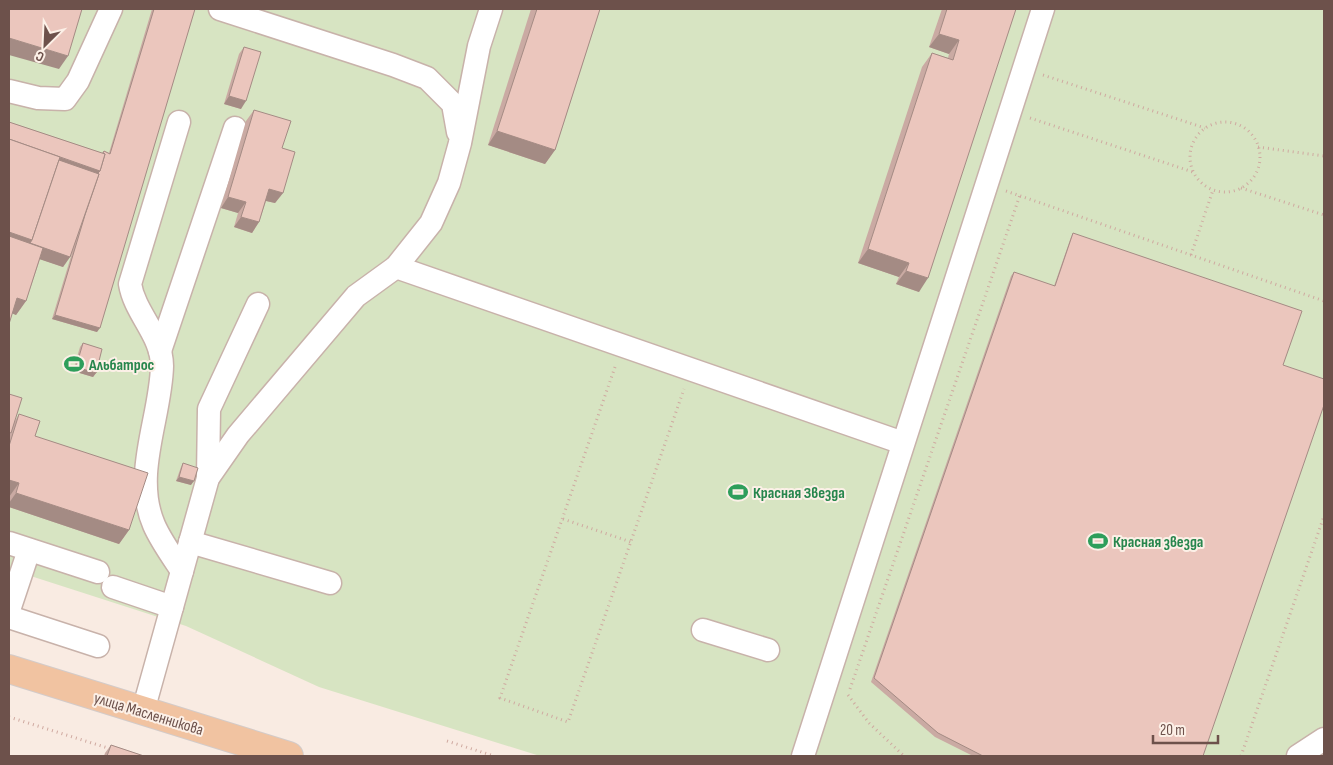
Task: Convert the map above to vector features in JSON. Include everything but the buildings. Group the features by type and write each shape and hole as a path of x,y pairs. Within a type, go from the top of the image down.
{"main road":[{"name":"улица Масленникова","path":"9,669 289,756"}],"lane":[{"path":"9,91 38,98 65,99 78,81 111,9"},
{"path":"220,9 393,65 427,78 453,104 460,143"},
{"path":"208,478 238,435 356,296 396,267 431,224 449,183 460,143 479,46 491,9"},
{"path":"803,756 1043,9"},
{"path":"179,122 130,284 132,296 160,352 162,366 146,476 148,504 154,525 182,570"},
{"path":"160,352 236,128"},
{"path":"396,267 903,444"},
{"path":"143,711 208,478 209,409 258,304"},
{"path":"190,542 330,584"},
{"path":"98,646 10,607 19,546 172,607"},
{"path":"704,630 768,650"},
{"path":"1298,756 1324,739"}],"path":[{"path":"1024,68 1204,128"},
{"path":"1010,112 1194,172"},
{"path":"1214,123 1236,124 1246,129 1258,147 1258,168 1252,178 1240,188 1224,192 1213,190 1204,184 1194,172 1190,156 1192,145 1204,128 1214,123"},
{"path":"1258,147 1324,156"},
{"path":"986,184 1324,300"},
{"path":"1240,188 1324,215"},
{"path":"1192,254 1213,190"},
{"path":"845,704 1020,196"},
{"path":"623,346 500,698 568,722 691,370"},
{"path":"1241,756 1324,516"},
{"path":"562,518 631,542"},
{"path":"848,695 869,723 904,756"},
{"path":"9,717 113,750"},
{"path":"447,741 494,756"}],"green space":[{"name":"Красная Звезда","path":"9,9 1324,9 1324,756 540,756 319,687 186,626 9,569"}],"place":[{"name":"Альбатрос","path":"74,364"},
{"name":"Красная Звезда","path":"738,492"},
{"name":"Красная звезда","path":"1098,541"}]}
